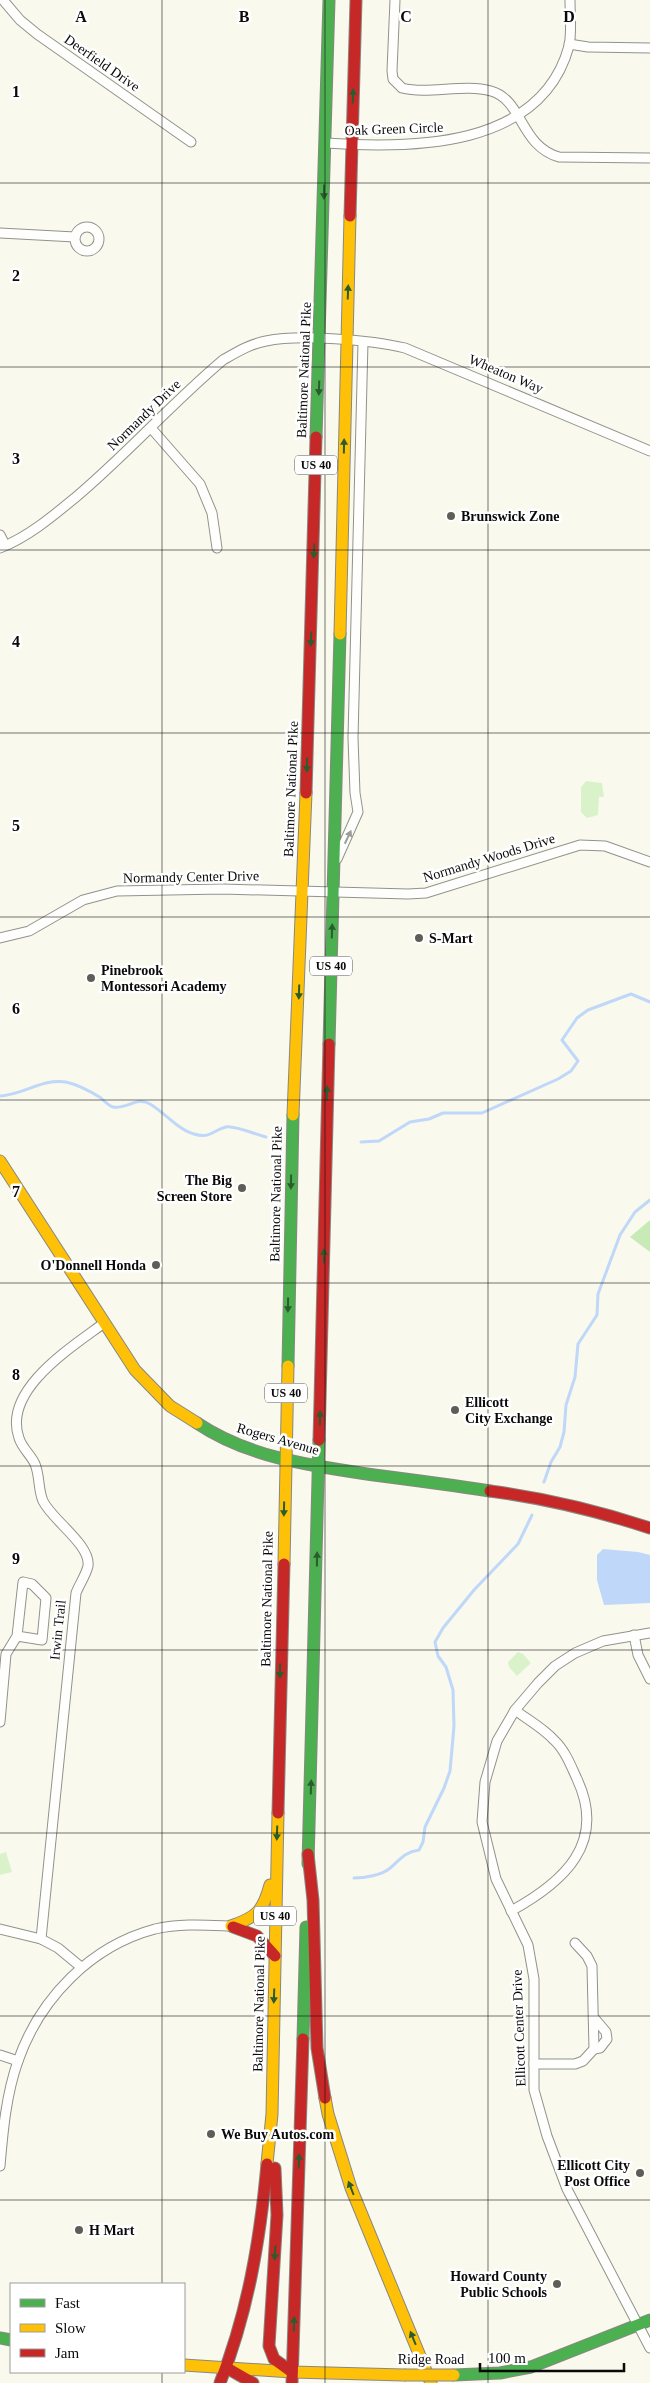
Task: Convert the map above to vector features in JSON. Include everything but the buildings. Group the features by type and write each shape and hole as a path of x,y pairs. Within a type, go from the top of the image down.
{"main road":[{"name":"Baltimore National Pike","path":"220,2383 227,2368 251,2292 257,2257 272,2114 292,1122 303,891 329,0"},
{"name":"US 40","path":"292,2378 319,1467 329,1008 335,862 346,341 356,0"},
{"name":"Rogers Avenue","path":"0,1161 135,1370 152,1390 182,1415 229,1442 285,1460 319,1467 526,1496 623,1519 650,1528"},
{"path":"308,1854 313,1900 317,2048 328,2114 351,2188 431,2383"},
{"path":"231,1926 250,1920 263,1908 276,1857"},
{"path":"231,1926 250,1930 259,1936 275,1956"},
{"path":"272,2114 277,2215 269,2346 270,2354 274,2361 292,2378"},
{"name":"Ridge Road","path":"185,2366 227,2368 292,2378 385,2378 404,2375 500,2373 532,2367 650,2320"},
{"path":"227,2368 253,2383"}],"street":[{"name":"Deerfield Drive","path":"3,0 20,20 38,34 191,142"},
{"path":"395,0 392,71 396,84 406,89 491,91 504,99 535,144 551,155 650,158"},
{"name":"Oak Green Circle","path":"326,143 409,145 451,141 490,130 516,114 547,88 559,71 569,44 570,0"},
{"path":"569,44 588,47 650,48"},
{"path":"0,233 75,237"},
{"name":"Normandy Drive","path":"3,546 62,508 151,428 210,371 237,352 264,341 346,341"},
{"name":"Wheaton Way","path":"346,341 390,344 423,354 650,451"},
{"path":"335,862 358,812 354,793 353,738 363,342"},
{"path":"151,428 200,484 212,514 216,548"},
{"path":"0,535 3,546"},
{"name":"Normandy Woods Drive","path":"303,891 426,893 580,845 605,846 650,862"},
{"name":"Normandy Center Drive","path":"0,938 29,931 83,900 117,891 212,888 303,891"},
{"name":"Irwin Trail","path":"41,1939 76,1594 88,1565 87,1556 82,1548 48,1510 43,1500 35,1465 19,1438 18,1417 21,1405 41,1372 104,1323"},
{"path":"0,1722 6,1654 17,1636 23,1582 32,1584 46,1598 42,1640 17,1636"},
{"name":"Ellicott Center Drive","path":"650,1633 603,1641 575,1653 556,1666 538,1683 515,1710 497,1741 485,1782 482,1822 496,1879 528,1945 534,1979 534,2090 554,2160 650,2348"},
{"path":"634,1635 638,1655 650,1679"},
{"path":"511,1911 533,1899 576,1858 584,1843 588,1819 580,1784 562,1749 543,1729 515,1710"},
{"path":"0,2166 4,2126 18,2060 45,2008 81,1966 104,1950 156,1929 195,1925 231,1926"},
{"path":"0,1929 41,1939 58,1948 81,1966"},
{"path":"534,2064 575,2064 583,2061 594,2049 592,1966 587,1956 575,1943"},
{"path":"0,2056 18,2060"}],"green space":[{"path":"586,781 602,783 604,797 599,797 598,815 587,818 581,812 581,787"},
{"path":"650,1220 650,1252 630,1237"},
{"path":"518,1652 523,1654 531,1663 517,1676 509,1667 508,1662"},
{"path":"6,1852 12,1872 0,1875 0,1854"}],"water":[{"path":"603,1549 650,1555 650,1603 604,1605 597,1580 597,1555"}],"waterway":[{"path":"361,1142 379,1141 410,1122 429,1119 443,1113 482,1113 558,1079 571,1071 578,1061 562,1040 577,1018 588,1010 631,994 650,1002"},
{"path":"0,1096 17,1093 49,1082 66,1082 89,1091 113,1107 122,1107 136,1102 150,1104 182,1129 194,1134 208,1135 222,1128 230,1127 266,1137"},
{"path":"544,1482 551,1462 560,1447 564,1432 566,1405 575,1377 578,1344 597,1315 598,1294 620,1235 635,1212 650,1200"},
{"path":"354,1878 373,1876 386,1871 406,1855 419,1850 423,1842 425,1827 450,1771 454,1726 453,1690 446,1667 438,1656 435,1642 443,1628 474,1590 518,1544 532,1515"}],"traffic: fast":[{"path":"316,437 329,0"},
{"path":"329,1044 340,634"},
{"path":"288,1366 293,1115"},
{"path":"197,1423 238,1445 282,1459 351,1472 490,1491"},
{"path":"308,1864 319,1440"},
{"path":"303,2039 306,1927"},
{"path":"454,2375 500,2373 531,2367 650,2320"},
{"path":"0,2338 10,2340"}],"traffic: slow":[{"path":"340,634 350,216"},
{"path":"293,1115 306,793"},
{"path":"0,1161 135,1370 170,1406 197,1423"},
{"path":"284,1564 288,1366"},
{"path":"267,2164 272,2114 278,1813"},
{"path":"231,1926 258,1912 265,1901 270,1885"},
{"path":"325,2098 328,2114 351,2188 431,2383"},
{"path":"185,2365 292,2372 404,2375"},
{"path":"404,2375 454,2375"}],"traffic: jam":[{"path":"350,216 356,0"},
{"path":"306,793 316,437"},
{"path":"319,1440 329,1044"},
{"path":"490,1491 571,1506 650,1528"},
{"path":"278,1813 284,1564"},
{"path":"308,1854 313,1900 317,2048 325,2098"},
{"path":"233,1927 257,1936 275,1956"},
{"path":"292,2383 303,2039"},
{"path":"220,2383 245,2303 261,2220 267,2164"},
{"path":"275,2168 277,2215 269,2346 274,2359 292,2372"},
{"path":"227,2368 253,2383"}],"place":[{"name":"Brunswick Zone","path":"451,516"},
{"name":"S-Mart","path":"419,938"},
{"name":"Pinebrook Montessori Academy","path":"91,978"},
{"name":"The Big Screen Store","path":"242,1188"},
{"name":"O'Donnell Honda","path":"156,1265"},
{"name":"Ellicott City Exchange","path":"455,1410"},
{"name":"We Buy Autos.com","path":"211,2134"},
{"name":"Ellicott City Post Office","path":"640,2173"},
{"name":"H Mart","path":"79,2230"},
{"name":"Howard County Public Schools","path":"557,2284"}]}
